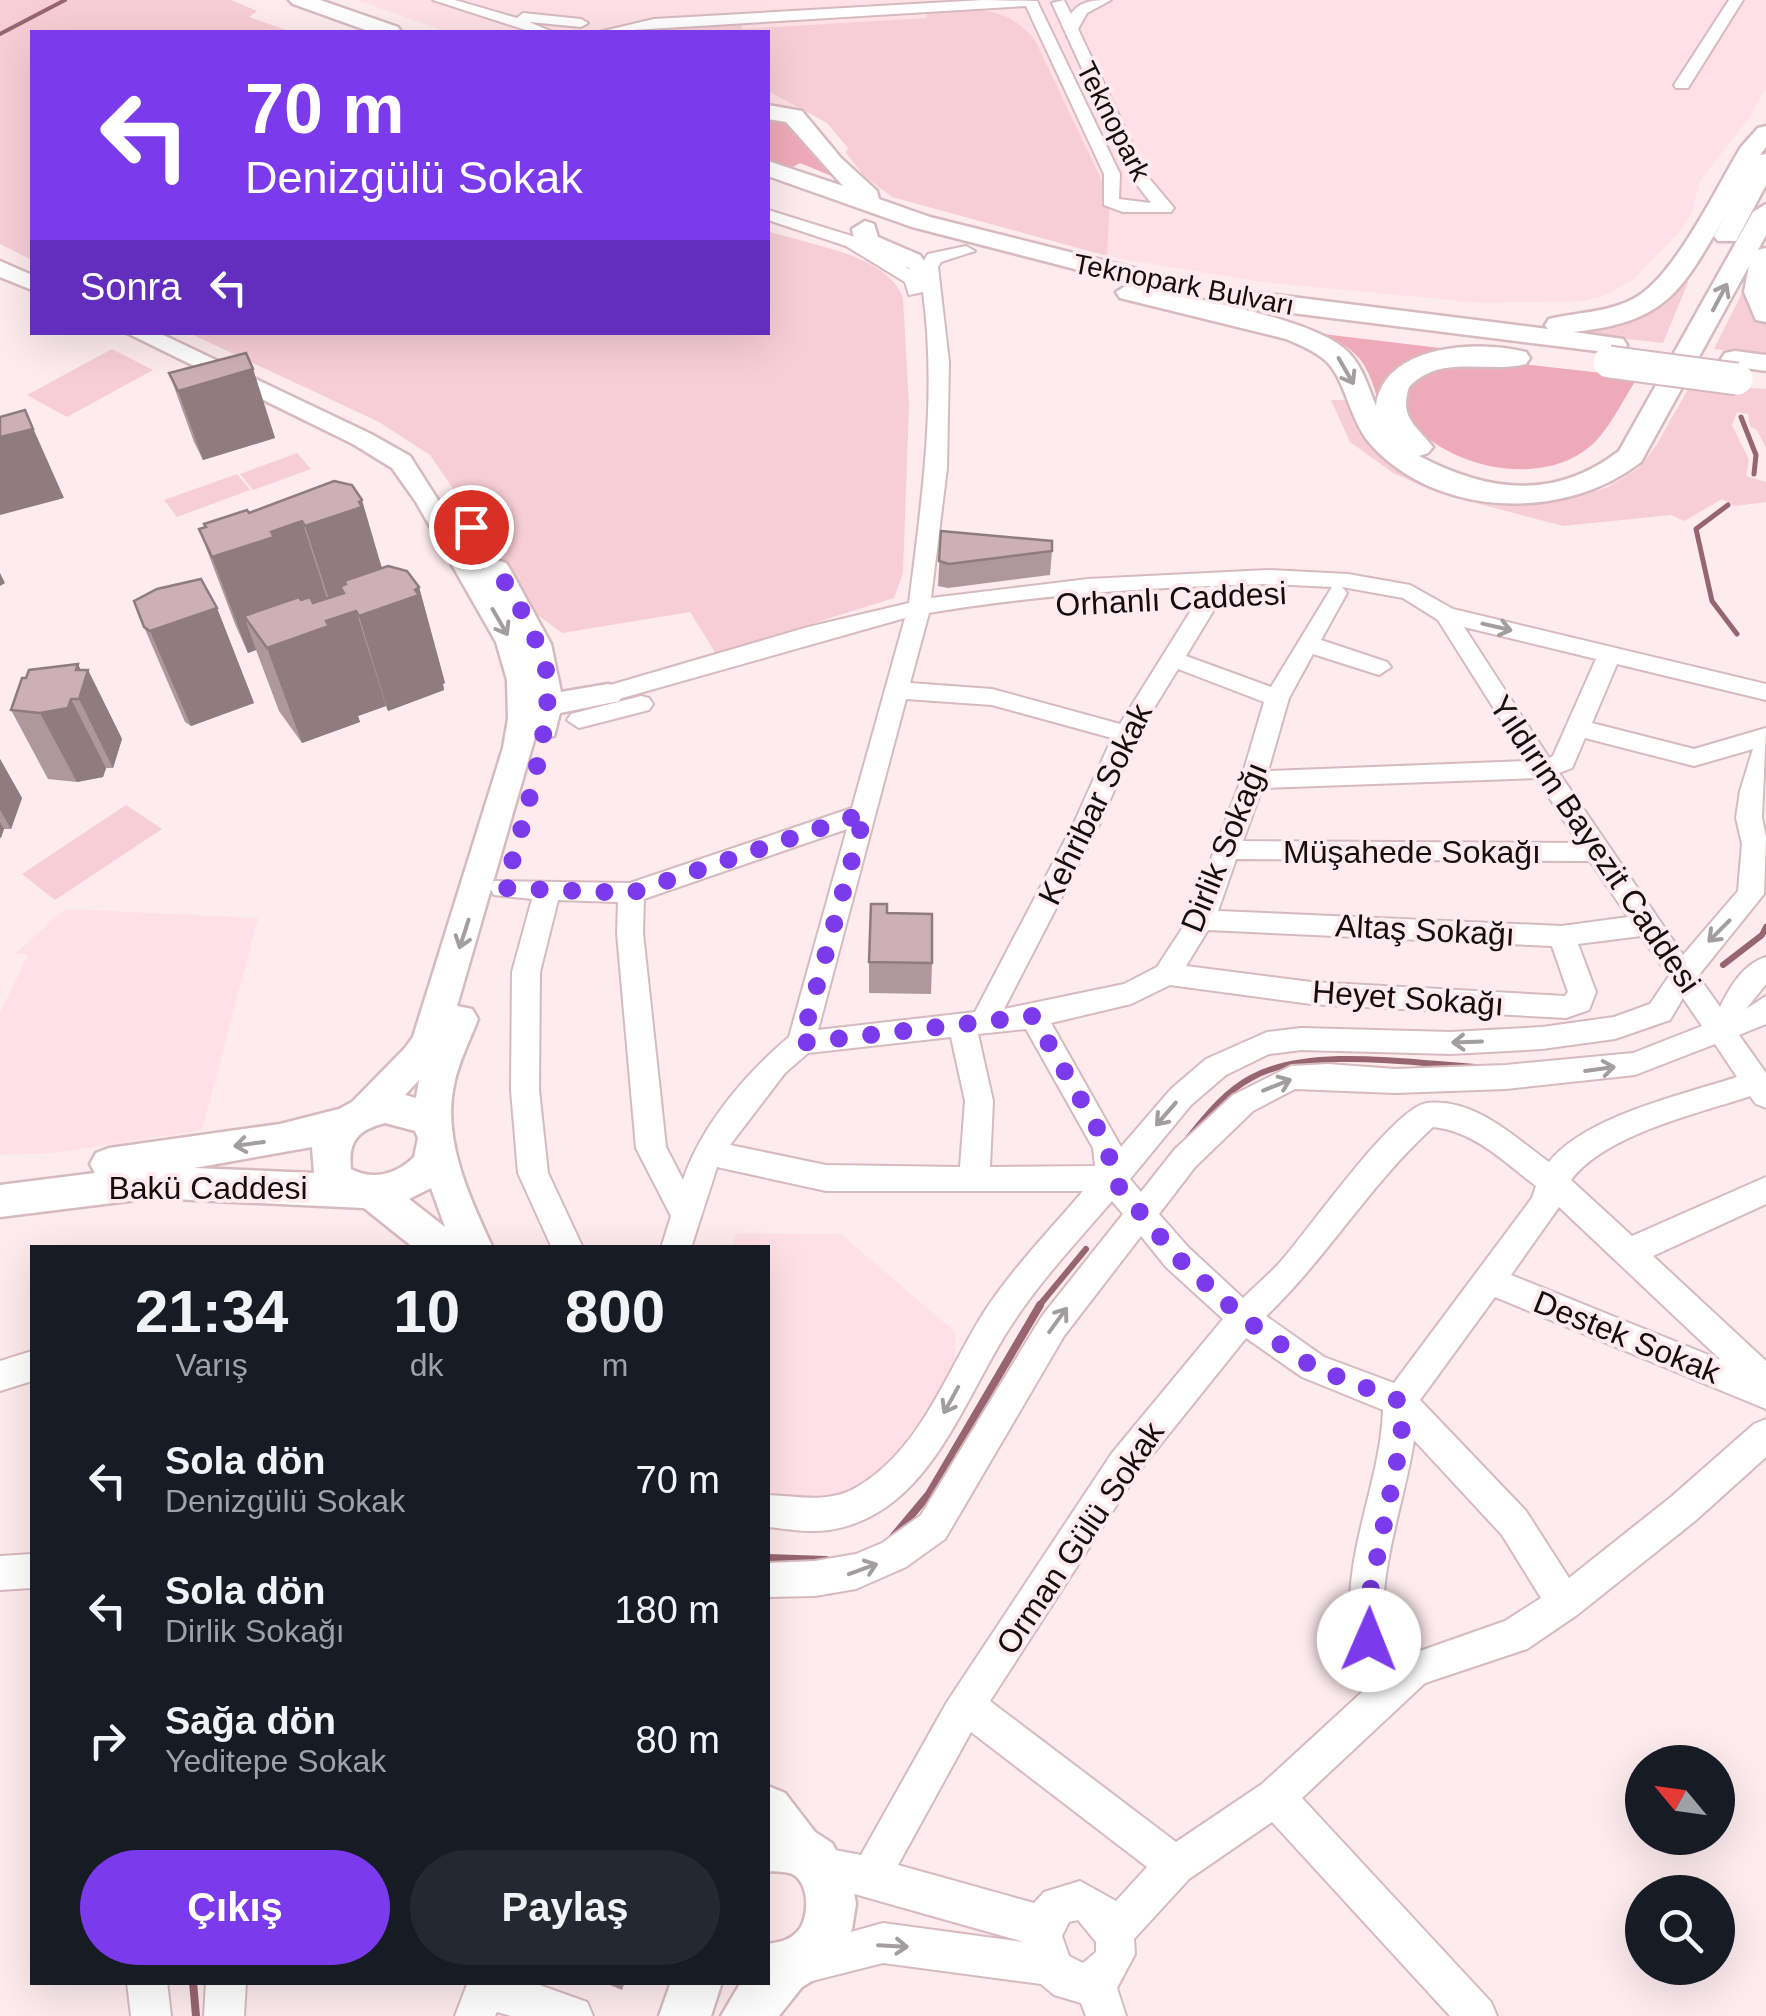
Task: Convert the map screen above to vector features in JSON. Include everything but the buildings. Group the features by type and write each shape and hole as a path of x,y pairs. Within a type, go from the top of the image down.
{"highway":[{"path":"290,3 348,30"},
{"path":"290,3 383,30"},
{"path":"770,109 794,116 872,220"},
{"path":"1368,316 1534,328 1599,321 1643,305 1671,285 1753,147 1766,133"},
{"path":"1766,162 1624,428 1598,458 1575,471 1548,477 1495,475 1427,453 1404,435 1390,414 1390,395 1400,379 1435,361 1471,356 1611,354 1736,369 1766,382"},
{"name":"Teknopark Bulvarı","path":"770,169 872,220 1116,274 1242,298 1611,354"},
{"name":"Teknopark Bulvarı","path":"770,186 966,252 1129,292 1293,320 1611,354"},
{"path":"1129,292 1296,333 1320,343 1347,366 1375,433 1400,457 1430,474 1494,491 1570,489 1610,476 1640,444 1766,212"},
{"path":"836,237 872,220"},
{"path":"872,220 865,241 911,261"},
{"path":"1766,256 1755,283 1756,298 1766,314"},
{"path":"1736,369 1766,362"}],"main road":[{"path":"0,254 30,268"},
{"path":"0,268 30,282"},
{"path":"143,335 362,439 401,462 429,501 512,642 522,680 538,710 579,720"},
{"path":"174,335 380,431 424,461 451,494 530,626 547,674 538,710 534,767 504,888 436,1086 432,1162 418,1177 388,1190 364,1191"},
{"path":"543,662 554,677 576,691 608,694"},
{"path":"439,1245 364,1191 334,1178 328,1150 334,1135 418,1058 429,1042 518,748 538,710 608,694"},
{"path":"534,767 560,734 579,720"},
{"path":"354,1118 402,1110 422,1114 435,1135 454,1204 473,1245"},
{"name":"Bakü Caddesi","path":"0,1174 50,1172 280,1140 354,1118"},
{"name":"Bakü Caddesi","path":"0,1200 153,1182 364,1191"},
{"path":"747,2016 784,1967 820,1944 832,1914 831,1893 795,1854 770,1813"},
{"path":"686,2016 696,1985"}],"street":[{"path":"440,0 538,30"},
{"name":"Teknopark","path":"474,0 522,16 594,28 633,17 923,3 1017,14 1046,35"},
{"name":"Teknopark","path":"1070,30 1081,10 1104,0"},
{"path":"1682,85 1736,0"},
{"name":"Teknopark","path":"946,5 1026,2 1064,1 1070,30 1140,178 1165,208 1123,207 1110,201 1112,174 1046,35 1026,2"},
{"name":"Teknopark","path":"564,30 568,26 594,28 742,18 746,24 880,16 919,13 923,3"},
{"path":"474,26 494,19"},
{"name":"Teknopark","path":"644,30 673,22"},
{"path":"770,216 836,237 891,263 914,280 931,363"},
{"path":"801,1043 916,616 929,468 929,267 934,258 966,252"},
{"path":"911,261 926,275 930,285"},
{"name":"Orhanlı Caddesi","path":"608,694 916,616 1155,581 1336,579 1421,595"},
{"name":"Orhanlı Caddesi","path":"579,720 916,616 1094,598 1214,593 1362,594 1766,692"},
{"name":"Kehribar Sokak","path":"973,1022 1088,821 1126,734 1214,593"},
{"name":"Dirlik Sokağı","path":"1167,974 1200,920 1254,780 1277,698 1336,593"},
{"name":"Yıldırım Bayezit Caddesi","path":"1421,595 1445,614 1597,852 1761,1089"},
{"path":"1308,644 1379,667"},
{"path":"1254,780 1543,769 1563,762 1610,653"},
{"path":"1170,658 1277,698"},
{"path":"897,690 992,697 1126,734"},
{"path":"1578,728 1677,756 1703,757 1766,736"},
{"path":"770,1511 832,1514 862,1504 893,1484 943,1414 992,1323 1193,1085 1216,1067 1266,1043 1347,1038 1486,1042 1616,1028 1660,1012 1700,950 1751,894 1755,844 1749,818 1754,782 1766,744"},
{"path":"1703,757 1754,782"},
{"path":"504,888 631,893 865,813"},
{"name":"Müşahede Sokağı","path":"1226,850 1597,852"},
{"path":"547,890 526,972 522,1025 525,1090 533,1173 567,1245"},
{"path":"631,893 630,933 641,1014 651,1148 687,1218"},
{"name":"Altaş Sokağı","path":"1200,920 1562,936 1648,925"},
{"name":"Heyet Sokağı","path":"1167,974 1310,992 1566,1008 1579,1002 1582,992 1562,936"},
{"path":"1721,1031 1742,990 1766,968"},
{"path":"677,1245 708,1153 775,1064 801,1043 1033,1016 1130,993 1167,974"},
{"path":"770,1580 820,1581 851,1575 908,1549 933,1528 1044,1339 1185,1158 1231,1112 1268,1088 1291,1078 1328,1076 1395,1081 1570,1073 1635,1064 1756,1016 1766,1007"},
{"path":"1033,1016 1108,1147 1112,1178 1177,1257 1243,1318 1313,1367 1400,1401 1514,1523 1566,1603"},
{"path":"972,1180 981,1128 973,1022"},
{"path":"1396,1684 1369,1640 1370,1592 1402,1437 1400,1401 1546,1203 1552,1180 1599,1138 1761,1089"},
{"name":"Orman Gülü Sokak","path":"872,1874 966,1706 1124,1464 1243,1318 1267,1299 1392,1146 1426,1115 1458,1118 1482,1128 1552,1180"},
{"path":"708,1153 826,1178 1112,1178"},
{"path":"1552,1180 1766,1382"},
{"path":"1628,1252 1766,1190"},
{"name":"Destek Sokak","path":"1487,1280 1766,1394"},
{"path":"0,1376 30,1367"},
{"path":"1114,1932 1175,1865 1275,1797 1414,1669 1514,1636 1566,1603 1684,1509 1766,1435"},
{"path":"0,1573 30,1571"},
{"path":"966,1706 1175,1865"},
{"path":"1275,1797 1477,2016"},
{"path":"795,1854 872,1874 1003,1917 1044,1924"},
{"path":"1080,1900 1101,1910 1114,1932 1114,1958 1100,1998 1067,1980 1050,1965 1044,1952 1044,1924 1058,1906 1080,1900"},
{"path":"784,1967 883,1943 1050,1965"},
{"path":"147,1985 151,2016"},
{"path":"224,2016 226,1985"},
{"path":"474,2016 486,1988 573,2016"}],"shaded area":[{"path":"0,0 231,0 257,11 249,17 286,30 30,30 30,259 0,244"},
{"path":"357,0 1766,0 1766,88 1750,116 1700,181 1692,212 1681,230 1633,280 1603,296 1582,301 1482,303 1262,282 1121,259 892,197 864,176 827,123 804,108 770,104 770,30 442,30"},
{"path":"926,12 993,12 1014,21 1035,40 1110,198 1107,256 892,197 864,176 827,123 770,92 770,30 663,30 741,22 742,29 927,18"},
{"path":"770,116 782,118 839,179 800,163 793,167 770,160"},
{"path":"770,232 845,253 881,271 895,283 903,298 909,405 903,573 894,598 716,654 690,612 562,633 527,607 487,538 430,455 379,422 193,335 770,335"},
{"path":"1749,279 1755,315 1766,324 1766,355 1714,349"},
{"path":"1689,280 1663,343 1564,332 1662,302"},
{"path":"1323,334 1465,351 1438,357 1380,407 1362,362 1347,347"},
{"path":"112,349 153,370 67,417 27,395"},
{"path":"1504,362 1638,377 1595,442 1574,457 1549,466 1494,467 1467,459 1441,447 1403,412 1403,394 1412,383 1435,369"},
{"path":"1691,384 1766,389 1766,448 1757,430 1750,426 1748,414 1737,412 1732,425 1749,460 1746,476 1766,482 1766,502 1735,506 1722,499 1684,521 1671,515 1563,526 1438,493 1393,473 1350,442 1331,400 1349,400 1392,458 1534,501 1586,494 1608,487 1639,468"},
{"path":"297,453 311,469 253,490 240,474"},
{"path":"237,474 250,490 177,517 164,500"},
{"path":"126,805 162,829 55,900 22,874"},
{"path":"65,909 258,918 202,1130 55,1153 0,1155 0,1013 28,955 16,953"},
{"path":"736,1233 841,1234 956,1333 954,1367 861,1509 770,1500 770,1245 732,1245"}],"waterway":[{"path":"0,34 65,0"},
{"path":"1741,417 1756,455 1754,474"},
{"path":"1728,505 1696,529 1712,601 1737,634"},
{"path":"1723,965 1762,935 1766,927"},
{"path":"1189,1137 1233,1090 1274,1068 1330,1059 1475,1067"},
{"path":"1038,1307 1086,1249"},
{"path":"893,1537 929,1494 1040,1305"},
{"path":"770,1558 826,1560"},
{"path":"193,1985 196,2016"}],"route":[{"path":"471,527 530,626 547,674 545,723 504,888 631,893 865,813 801,1043 1033,1016 1108,1147 1112,1178 1177,1257 1243,1318 1313,1367 1400,1401 1402,1437 1370,1592 1369,1640"}]}
